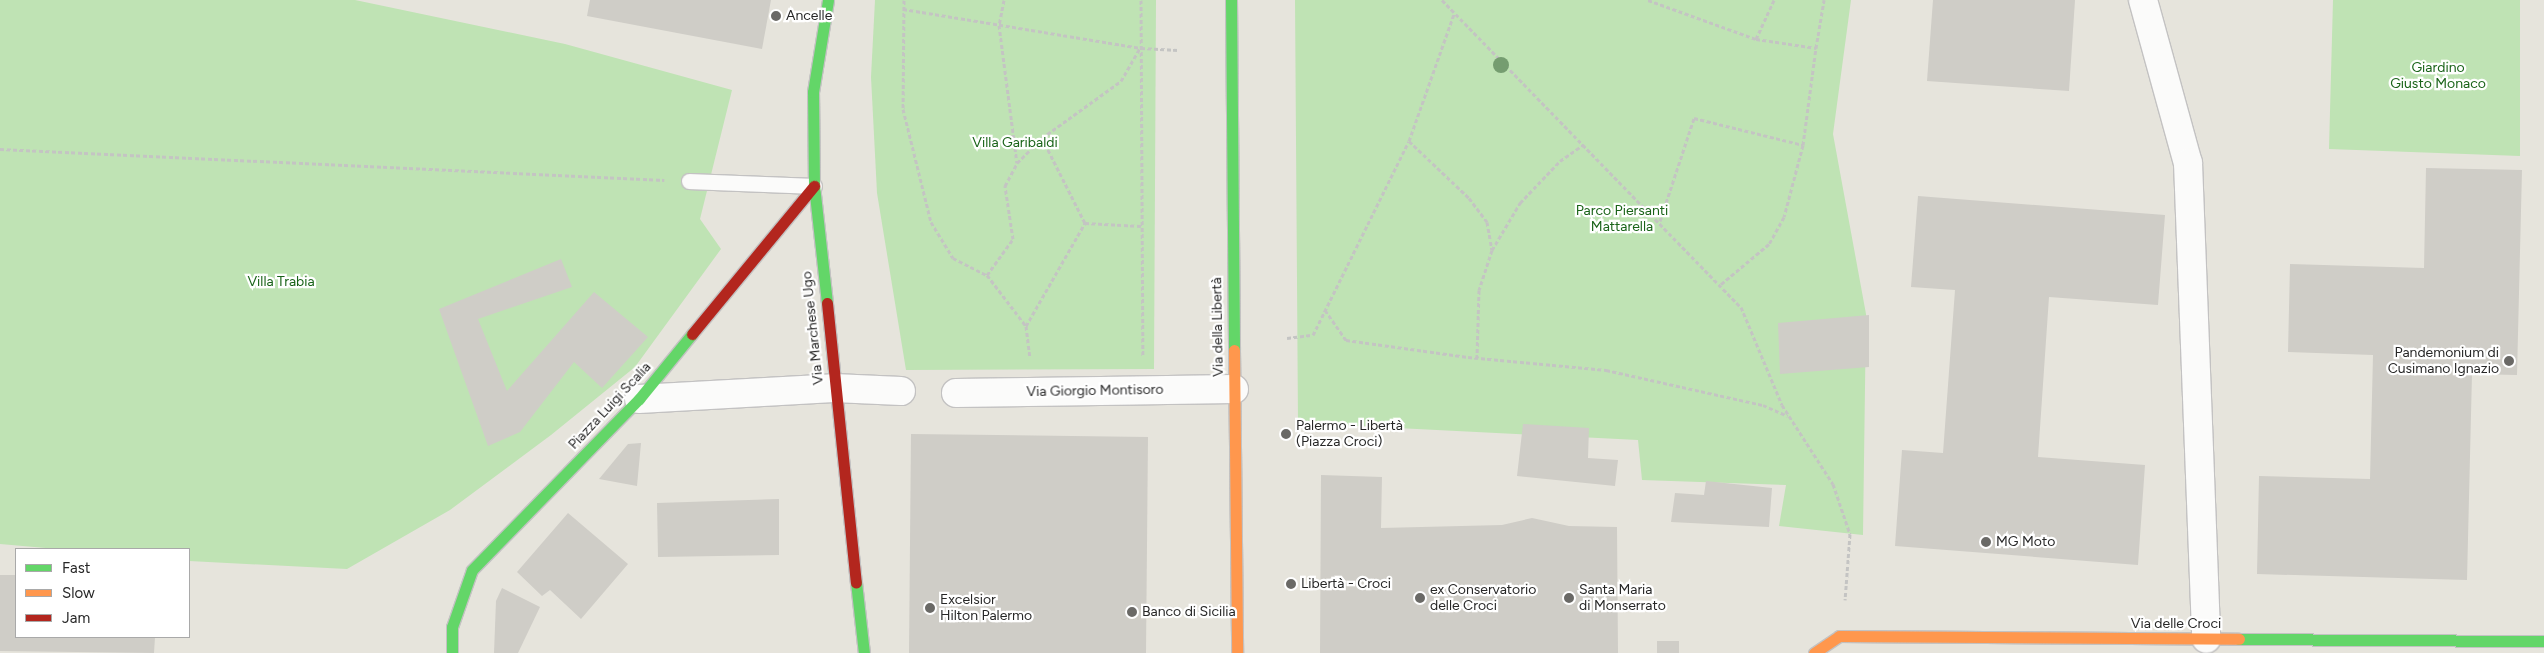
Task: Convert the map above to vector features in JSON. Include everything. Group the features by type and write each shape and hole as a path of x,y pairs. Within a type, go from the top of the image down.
{"street":[{"name":"Via Marchese Ugo","path":"828,0 813,92 814,186 834,388 864,653"},
{"name":"Via della Libertà","path":"1231,0 1236,653"},
{"path":"2143,0 2188,163 2206,639"},
{"name":"Piazza Luigi Scalia","path":"452,653 452,627 472,570 639,399 814,186"},
{"path":"639,399 834,388 901,391"},
{"name":"Via Giorgio Montisoro","path":"956,393 1234,389"},
{"name":"Via delle Croci","path":"1814,653 1839,636 2154,646 2206,639 2544,641"}],"lane":[{"path":"689,181 814,186"}],"path":[{"path":"904,0 903,109 931,222 953,258 987,275 1026,326 1031,360 1040,360"},
{"path":"1004,0 999,25 1017,163"},
{"path":"1134,361 1143,361 1141,0"},
{"path":"1442,0 1660,220 1741,307 1789,416 1833,484 1850,534 1845,600"},
{"path":"1648,0 1756,39 1816,48"},
{"path":"1756,39 1774,0"},
{"path":"1720,285 1769,244 1784,217 1803,145 1824,0"},
{"path":"903,9 1141,48 1178,50"},
{"path":"1287,338 1313,335 1409,141 1454,14"},
{"path":"987,275 1013,239 1005,186 1017,163 1042,138 1121,81 1141,48"},
{"path":"1660,220 1694,118 1803,145"},
{"path":"1042,138 1085,224"},
{"path":"1409,141 1469,198 1487,222 1492,250"},
{"path":"1477,358 1479,290 1492,250 1520,203 1560,161 1584,144"},
{"path":"0,149 689,181"},
{"path":"1085,224 1141,226"},
{"path":"1026,326 1085,224"},
{"path":"1325,310 1346,340 1477,358 1606,370 1763,405 1789,416"}],"green space":[{"name":"Villa Trabia","path":"0,0 355,0 565,44 732,90 700,219 721,249 635,367 551,435 450,510 347,569 190,561 190,548 46,548 0,544"},
{"name":"Villa Garibaldi","path":"875,0 1156,0 1154,369 906,370 877,193 871,77"},
{"name":"Parco Piersanti Mattarella","path":"1295,0 1851,0 1833,134 1866,314 1863,535 1779,526 1786,485 1642,480 1638,440 1298,423"},
{"name":"Giardino Giusto Monaco","path":"2333,0 2520,0 2520,156 2329,149"}],"building":[{"path":"590,0 771,0 762,49 587,16"},
{"path":"1933,0 2075,0 2069,91 1927,81"},
{"path":"2426,168 2522,170 2517,375 2472,374 2467,580 2257,574 2259,476 2370,479 2373,355 2288,352 2290,264 2424,268"},
{"path":"1918,196 2165,215 2158,305 2049,297 2038,457 2145,465 2138,565 1895,546 1902,450 1943,453 1955,290 1911,287"},
{"path":"561,259 572,287 478,319 507,391 594,292 648,337 602,388 574,362 520,432 488,446 439,309"},
{"path":"1869,315 1869,367 1780,374 1778,323"},
{"path":"1523,424 1589,428 1588,458 1618,460 1615,486 1517,476"},
{"path":"911,434 1148,437 1146,653 909,653"},
{"path":"641,443 637,486 599,479 628,444"},
{"name":"ex Conservatorio delle Croci","path":"1321,475 1382,477 1381,528 1502,525 1532,518 1569,526 1617,527 1618,653 1320,653"},
{"path":"1706,481 1772,488 1769,527 1671,522 1675,493 1704,495"},
{"path":"779,499 779,555 658,557 657,503"},
{"path":"568,513 628,564 581,619 550,590 542,596 517,572"},
{"path":"0,575 15,575 15,638 155,638 154,653 0,651"},
{"path":"502,588 540,607 518,653 494,653 496,601"},
{"path":"1657,641 1679,641 1679,653 1657,653"}],"traffic: fast":[{"path":"827,303 814,186 813,92 828,0"},
{"path":"1231,0 1234,350"},
{"path":"452,653 452,627 472,570 639,399 692,334"},
{"path":"856,582 864,653"},
{"path":"2239,639 2544,641"}],"traffic: slow":[{"path":"1234,350 1237,653"},
{"path":"1814,653 1839,636 2239,639"}],"traffic: jam":[{"path":"692,334 814,186"},
{"path":"827,303 856,582"}],"place":[{"name":"Ancelle","path":"776,16"},
{"name":"Pandemonium di Cusimano Ignazio","path":"2509,361"},
{"name":"Palermo - Libertà (Piazza Croci)","path":"1286,434"},
{"name":"MG Moto","path":"1986,542"},
{"name":"Libertà - Croci","path":"1291,584"},
{"name":"ex Conservatorio delle Croci","path":"1420,598"},
{"name":"Santa Maria di Monserrato","path":"1569,598"},
{"name":"Excelsior Hilton Palermo","path":"930,608"},
{"name":"Banco di Sicilia","path":"1132,612"}]}
